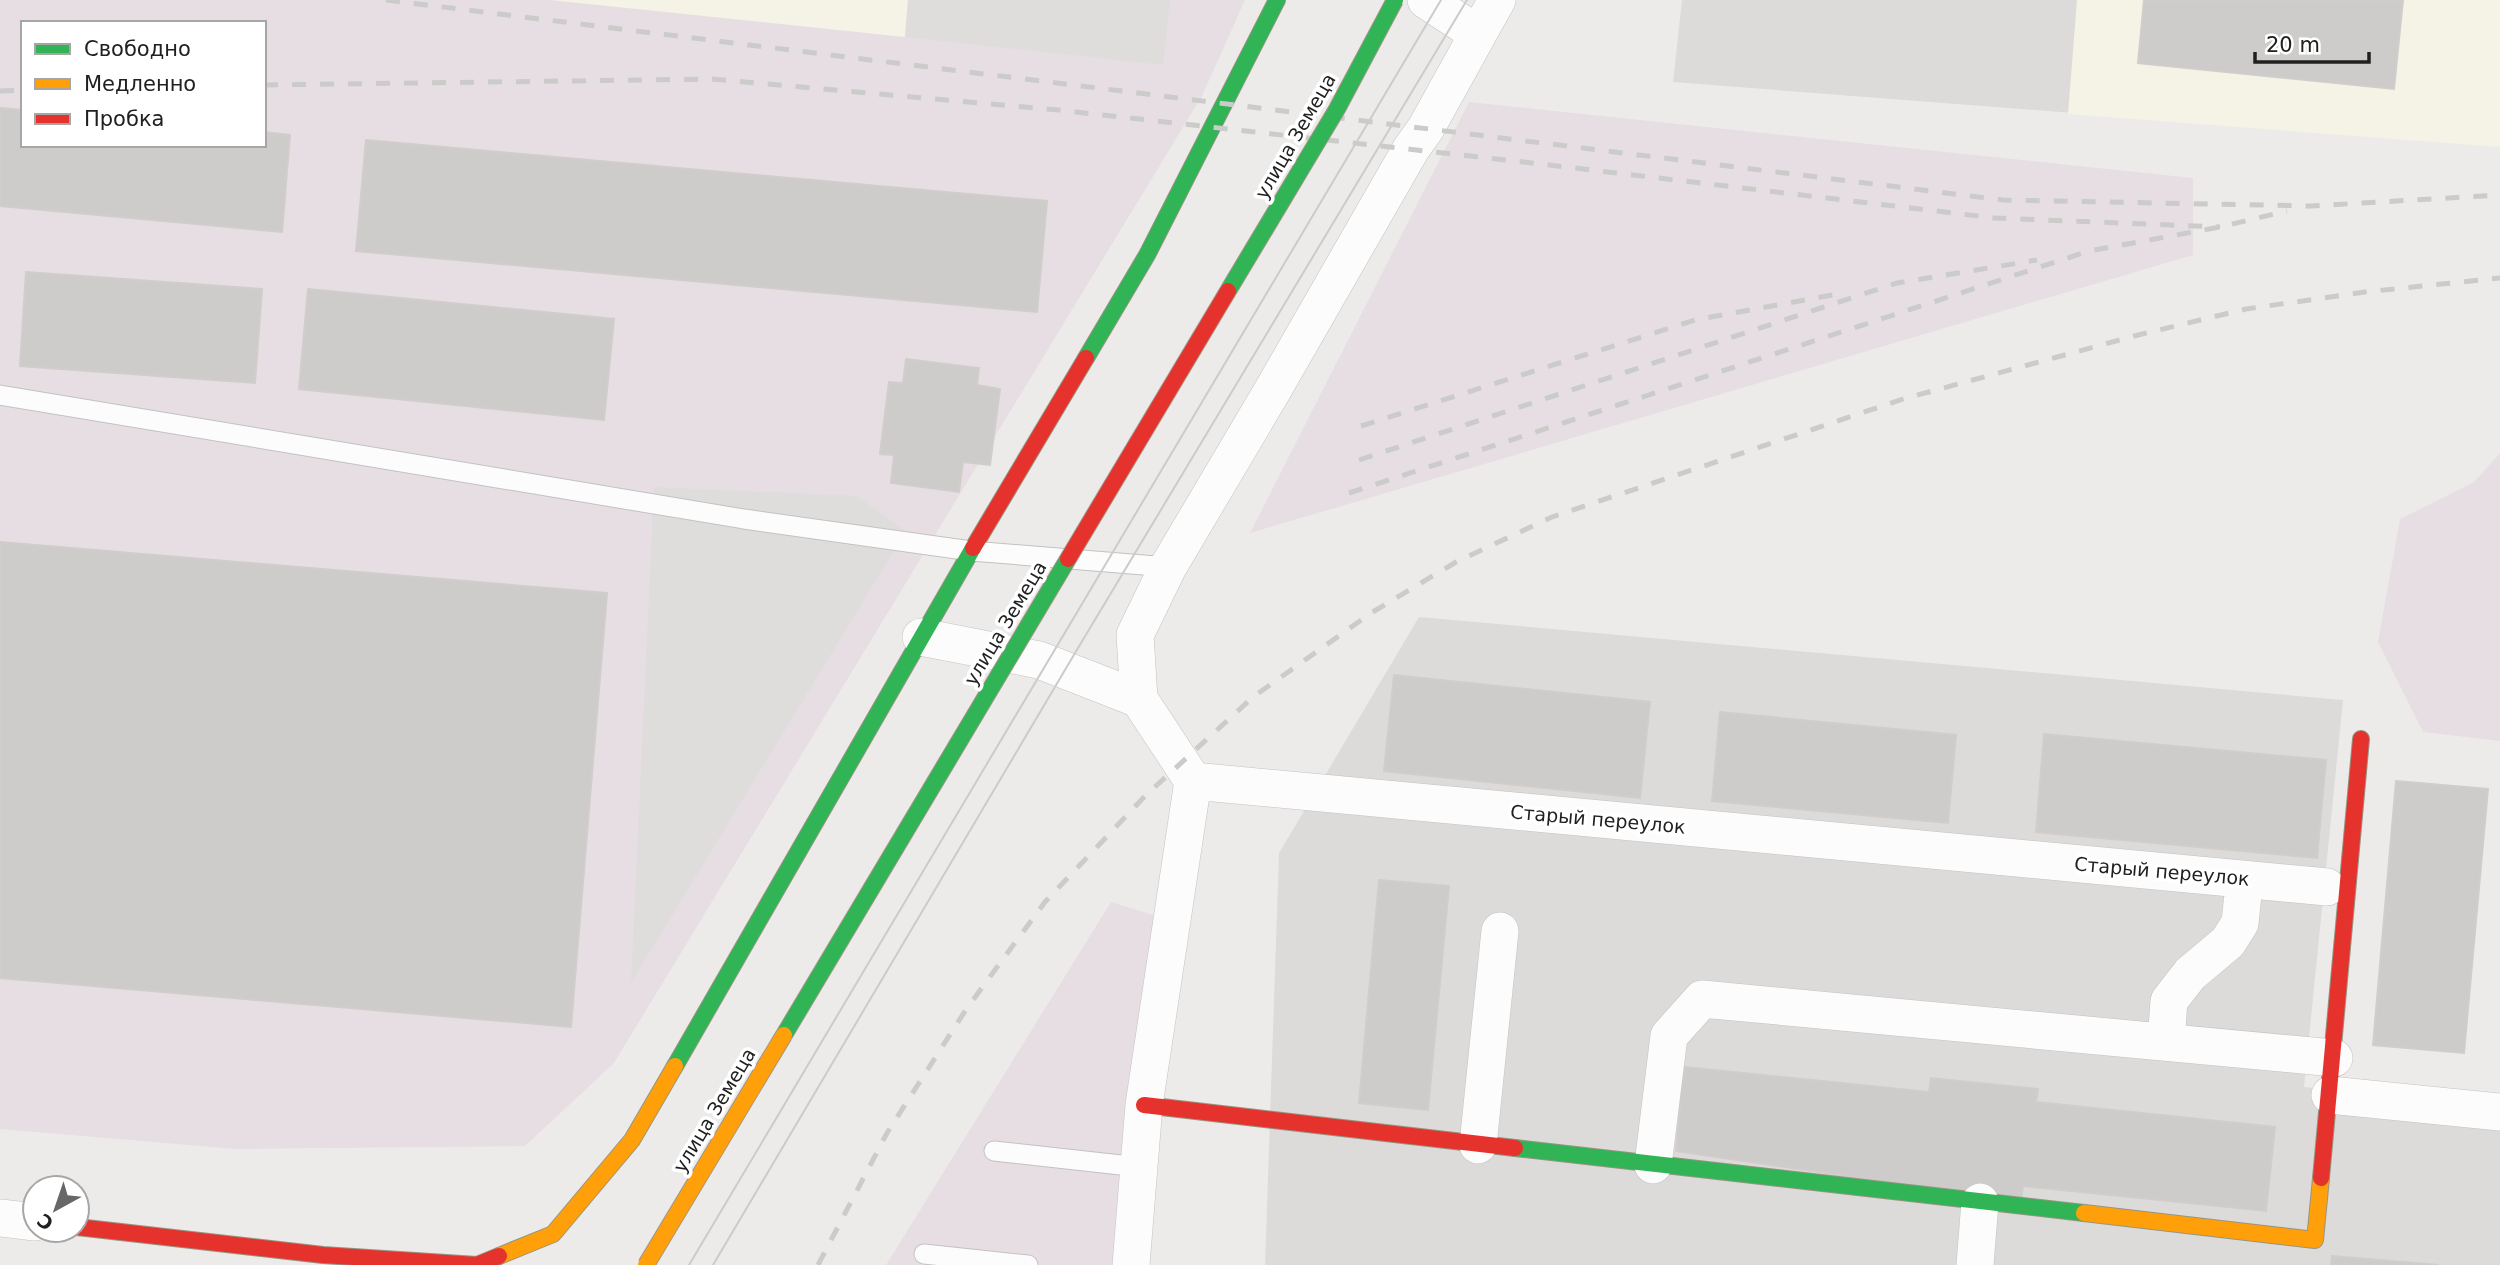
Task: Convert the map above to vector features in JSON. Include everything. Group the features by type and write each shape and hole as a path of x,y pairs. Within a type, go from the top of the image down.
{"street":[{"path":"91,1229 323,1255 477,1265 553,1234 632,1140 971,551 1147,255 1277,0"},
{"name":"улица Земеца","path":"646,1265 1337,109 1395,0"},
{"path":"1426,0 1478,34"},
{"path":"1131,1265 1144,1105 1193,781 1139,699 1135,635 1168,567 1411,149 1426,128 1497,0"},
{"path":"921,637 1040,660 1139,699"},
{"path":"1144,1105 2315,1240 2334,1058 2361,739"},
{"name":"Старый переулок","path":"1193,781 2327,887"},
{"path":"2166,1042 2169,1001 2190,974 2228,942 2240,923 2244,894"},
{"path":"1478,1145 1500,931"},
{"path":"1653,1165 1669,1036 1702,999 2334,1058"},
{"path":"2330,1095 2500,1112"},
{"path":"1975,1265 1980,1202"},
{"path":"0,1219 21,1221"}],"lane":[{"path":"0,395 744,519 971,551 1168,567"},
{"path":"994,1151 1139,1167"},
{"path":"923,1254 1028,1265"}],"shaded area":[{"path":"0,0 1245,0 1202,96 614,1063 525,1146 236,1149 0,1129"},
{"path":"550,0 908,0 905,37"},
{"path":"908,0 1170,0 1163,65 905,37"},
{"path":"1682,0 2500,0 2500,146 1673,82"},
{"path":"2077,0 2500,0 2500,147 2068,114"},
{"path":"1469,102 2193,178 2193,255 1250,533"},
{"path":"2500,453 2500,741 2423,732 2378,642 2400,519 2474,482"},
{"path":"654,487 857,496 906,531 631,983"},
{"path":"1419,617 2343,700 2304,1087 2500,1110 2500,1265 1265,1265 1279,853"},
{"path":"1111,902 1153,915 1159,991 1143,1265 886,1265"}],"building":[{"path":"2144,0 2403,0 2394,89 2138,63"},
{"path":"0,108 21,110 21,147 266,147 266,132 290,135 282,232 0,206"},
{"path":"366,140 1047,201 1037,312 356,251"},
{"path":"26,272 262,289 255,383 20,366"},
{"path":"308,289 614,319 604,420 299,389"},
{"path":"906,359 979,368 977,385 1000,389 990,465 963,462 959,492 891,483 894,455 880,454 889,382 903,383"},
{"path":"0,542 607,593 571,1027 0,978"},
{"path":"1394,675 1650,702 1640,798 1384,771"},
{"path":"1720,712 1956,735 1948,823 1712,801"},
{"path":"2044,734 2326,760 2317,858 2036,832"},
{"path":"2396,781 2488,789 2464,1053 2373,1045"},
{"path":"1379,880 1449,886 1428,1110 1359,1103"},
{"path":"1684,1067 1929,1092 1931,1078 2038,1089 2036,1102 2275,1127 2266,1211 2023,1186 2021,1202 1676,1151"},
{"path":"2332,1256 2439,1265 2331,1265"}],"tram line":[{"path":"689,1265 1441,0"},
{"path":"713,1265 1078,648 1467,0"}],"railway":[{"path":"386,0 2003,200 2311,206 2500,195"},
{"path":"266,85 712,79 1058,110 1995,218 2220,227"},
{"path":"0,91 21,90"},
{"path":"1349,493 2089,251 2220,227 2287,211"},
{"path":"1359,460 1897,283 2037,260"},
{"path":"818,1265 887,1133 967,1008 1045,902 1145,796 1253,697 1371,613 1456,562 1552,517 1903,399 2138,335 2246,309 2365,292 2500,278"},
{"path":"1361,426 1695,320 1838,294"}],"traffic: fast":[{"path":"1086,358 1147,255 1277,0"},
{"path":"1228,291 1337,109 1395,0"},
{"path":"675,1066 973,548"},
{"path":"784,1035 1068,559"},
{"path":"1515,1148 2084,1213"}],"traffic: slow":[{"path":"646,1265 784,1035"},
{"path":"499,1256 553,1234 632,1140 675,1066"},
{"path":"2084,1213 2315,1240 2321,1178"}],"traffic: jam":[{"path":"1068,559 1228,291"},
{"path":"973,548 1086,358"},
{"path":"2321,1178 2361,739"},
{"path":"1144,1105 1515,1148"},
{"path":"91,1229 323,1255 477,1265 499,1256"}]}
